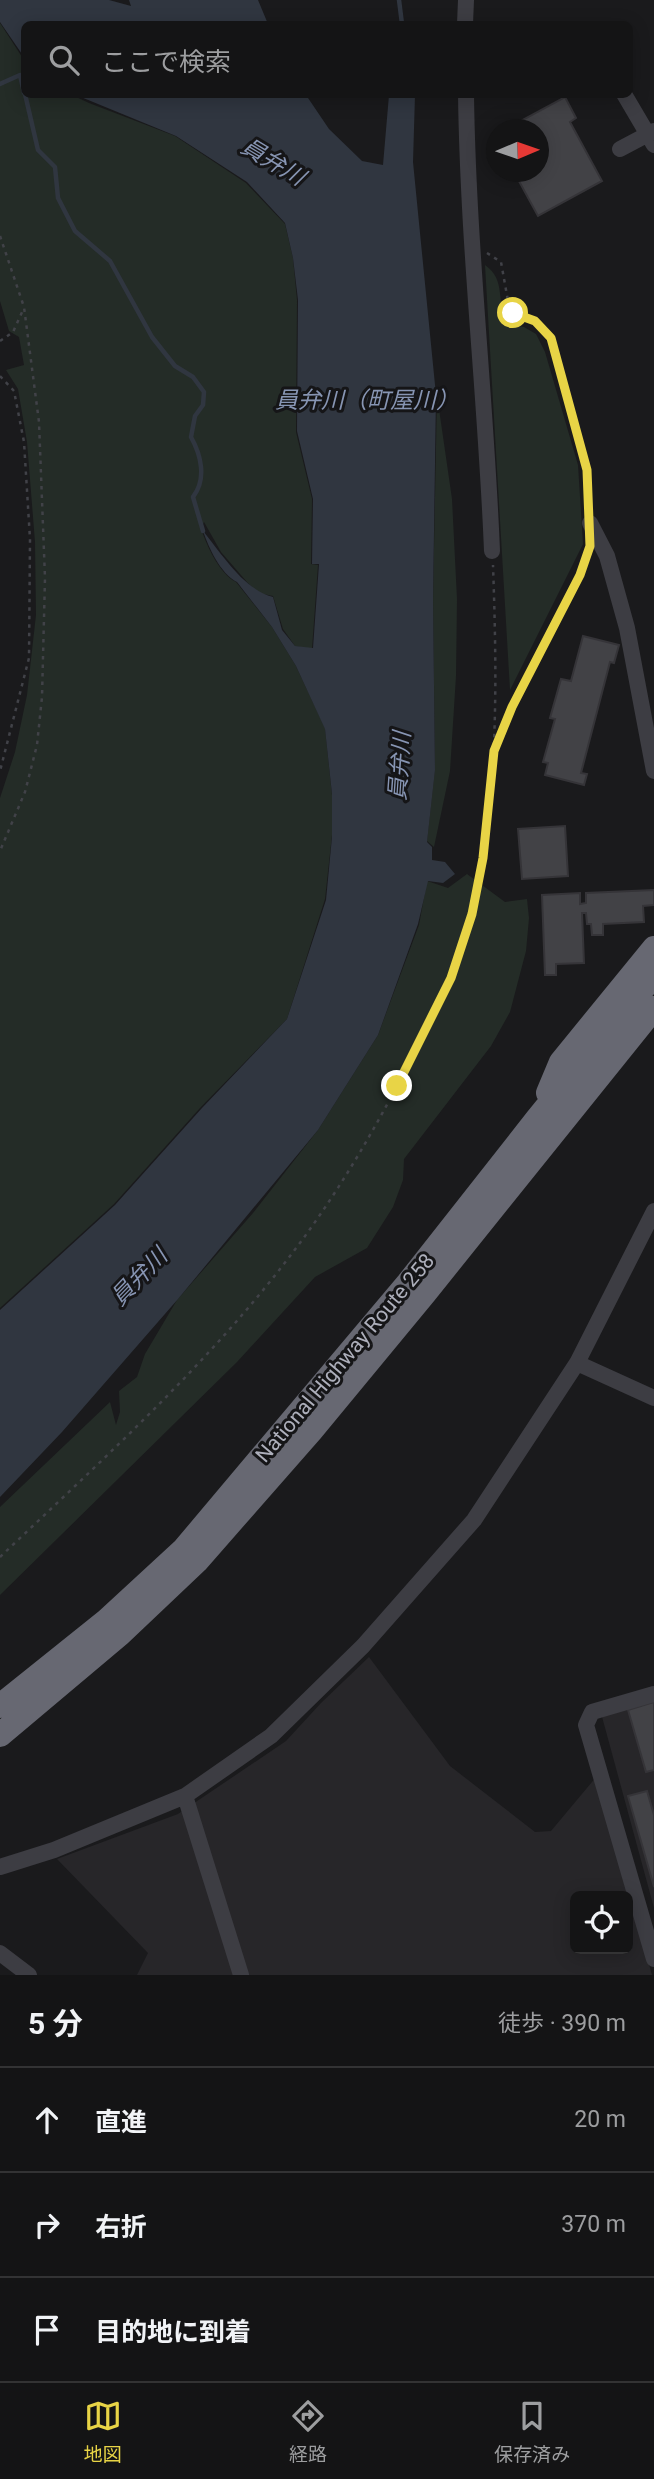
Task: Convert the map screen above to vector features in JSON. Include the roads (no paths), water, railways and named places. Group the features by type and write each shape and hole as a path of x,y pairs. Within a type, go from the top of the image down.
{"highway":[{"path":"537,1119 561,1062 654,948"},
{"name":"National Highway Route 258","path":"0,1706 107,1620 184,1549 408,1283 654,975"},
{"name":"National Highway Route 258","path":"0,1735 120,1634 197,1561 311,1431 654,1007"},
{"path":"499,1201 555,1153 654,1032"}],"street":[{"path":"465,21 466,0"},
{"path":"466,98 492,551"},
{"path":"620,149 651,137 627,98"},
{"path":"590,523 607,556 627,628 654,771"},
{"path":"0,1867 54,1850 185,1796 271,1736 363,1646 474,1520 578,1363 654,1211"},
{"path":"578,1363 654,1398"},
{"path":"654,1694 592,1712 586,1725 654,1959"},
{"path":"185,1796 241,1975"},
{"path":"0,1953 29,1975"}],"water":[{"path":"0,0 109,0 131,6 129,0 258,0 267,21 21,21 21,53 0,22"},
{"name":"員弁川（町屋川）","path":"83,98 308,98 329,129 362,161 383,165 389,98 415,98 413,162 436,395 433,600 435,770 427,842 432,847 432,860 445,862 455,874 443,883 428,881 418,924 378,1035 318,1130 178,1299 62,1432 0,1497 0,1310 115,1205 287,1019 326,900 332,837 332,794 325,729 296,666 272,627 237,582 220,566 203,531 243,579 262,593 273,597 282,630 295,646 313,648 319,564 312,564 313,499 297,431 298,300 293,258 285,223 247,182 176,136"}],"waterway":[{"path":"399,0 402,21"},
{"path":"0,84 20,75 21,80"},
{"path":"26,98 38,150 55,167 58,198 75,231 110,261 152,337 175,366 193,377 204,392 203,405 195,416 191,437 198,451 201,467 200,483 193,497 203,531"}],"water label":[{"name":"員弁川","path":"273,162"},
{"name":"員弁川","path":"400,766"},
{"name":"員弁川","path":"139,1277"}]}
